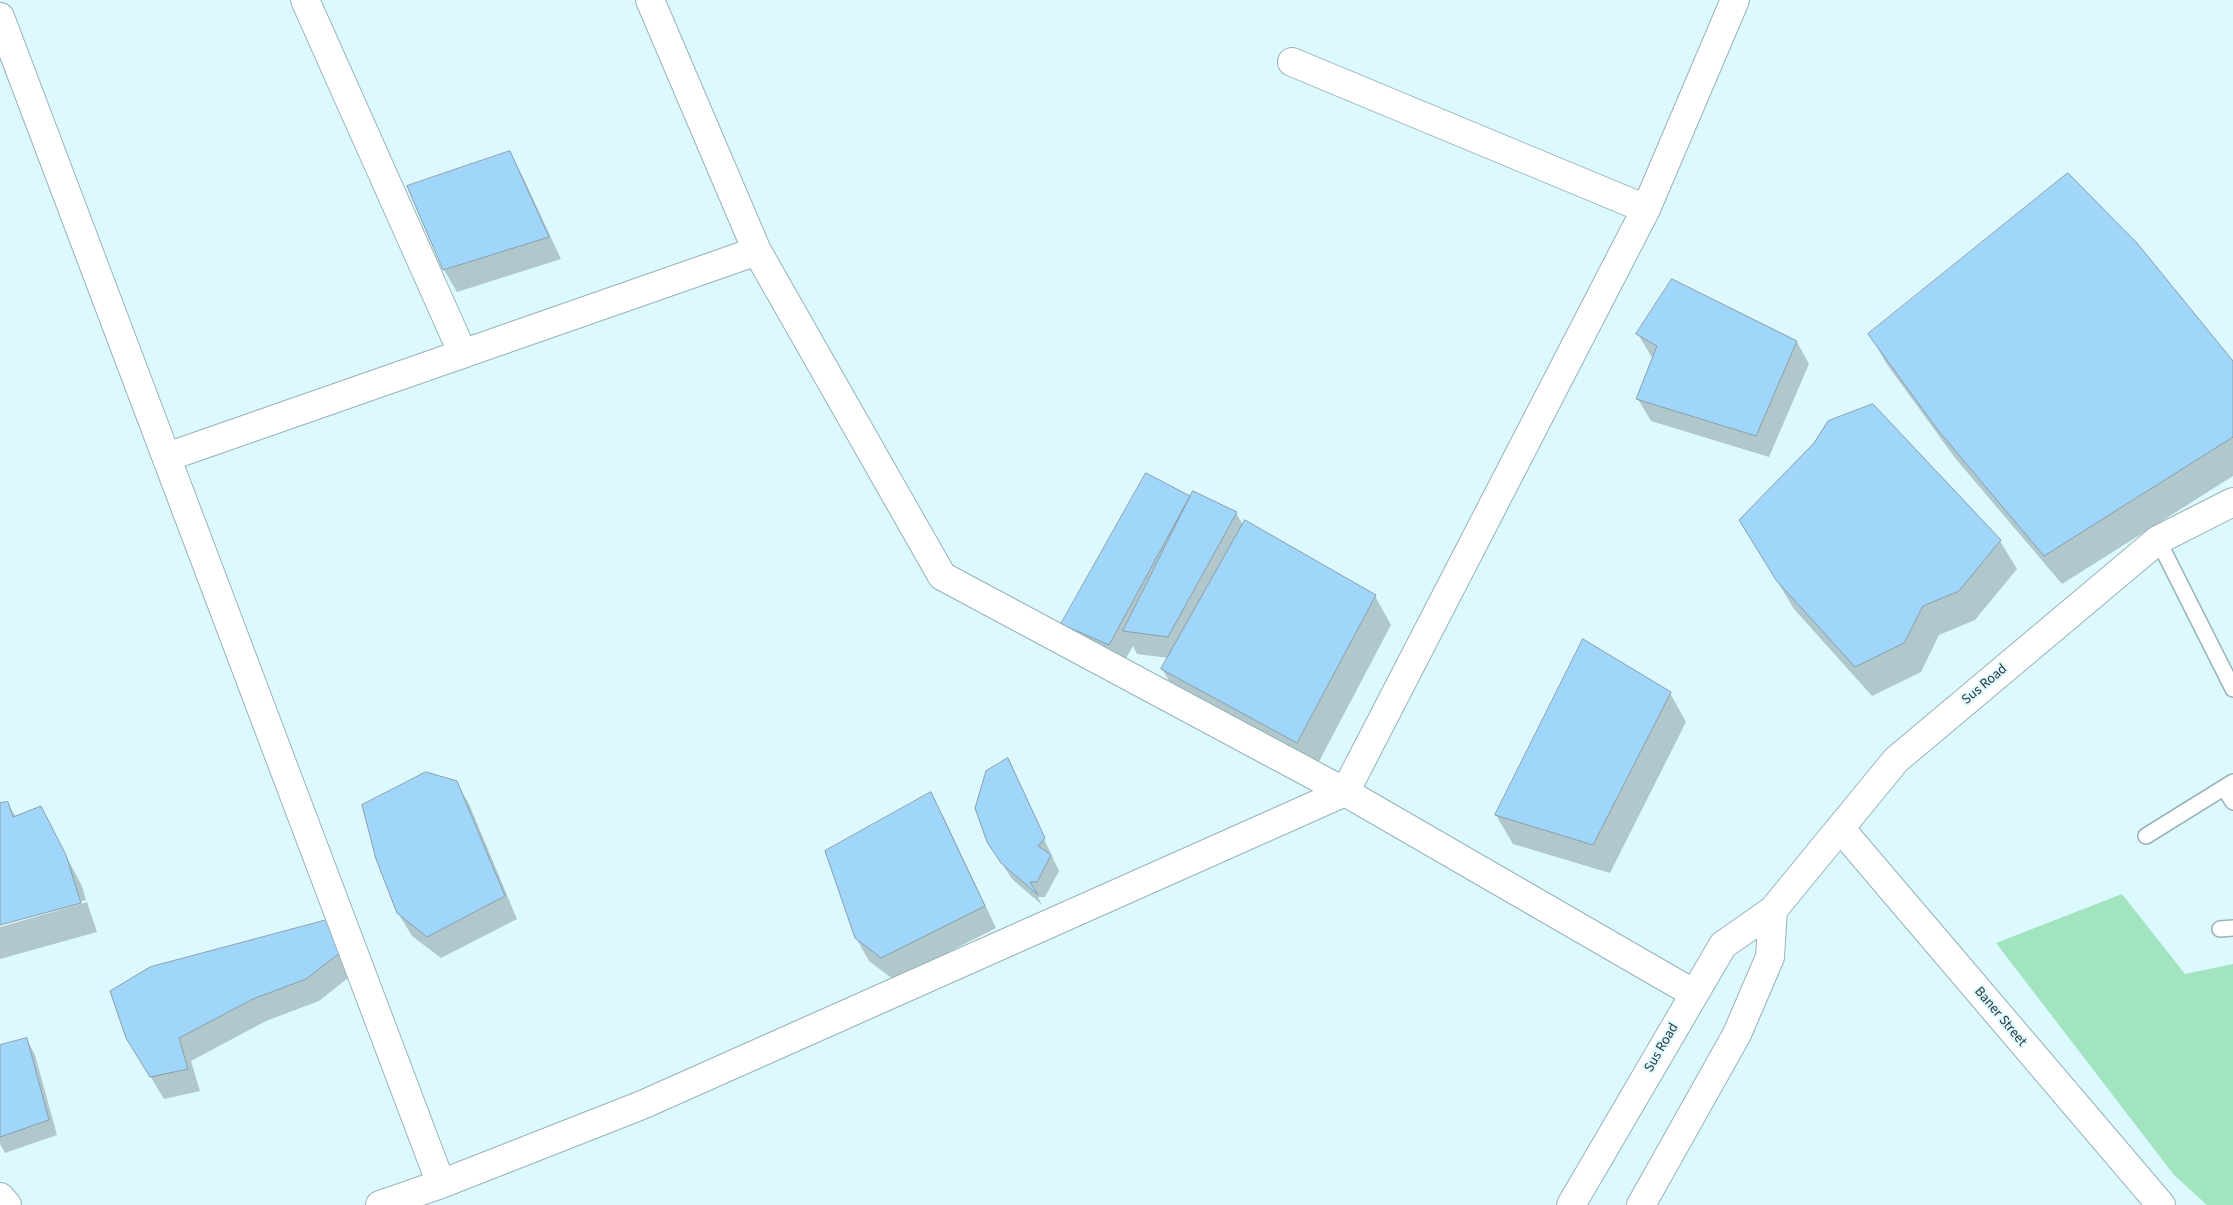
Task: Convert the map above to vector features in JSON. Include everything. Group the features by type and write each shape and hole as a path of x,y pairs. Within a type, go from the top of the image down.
{"street":[{"path":"305,0 463,354"},
{"path":"650,0 757,251 942,576 1345,792 1693,994"},
{"path":"380,1205 442,1184 642,1105 1345,792 1646,209 1735,0"},
{"path":"0,17 442,1184"},
{"path":"1292,62 1646,209"},
{"path":"167,457 757,251"},
{"name":"Sus Road","path":"1571,1205 1723,945 1773,910 1896,760 2158,540 2233,502"},
{"name":"Baner Street","path":"1840,828 2161,1205"},
{"path":"1641,1205 1737,1034 1770,957 1773,910"},
{"path":"0,1197 7,1205"}],"lane":[{"path":"2158,540 2233,689"},
{"path":"2146,836 2228,785 2233,802"}],"green space":[{"path":"2122,894 2185,974 2233,964 2233,1205 2207,1205 2174,1175 1996,943"}],"building":[{"path":"510,151 549,237 443,270 407,186"},
{"path":"2068,173 2137,243 2233,361 2233,437 2044,556 1937,429 1868,334"},
{"path":"1672,279 1797,341 1756,436 1636,399 1657,346 1636,334"},
{"path":"1873,404 2001,540 1959,591 1923,606 1904,643 1855,667 1776,580 1739,520 1814,443 1828,421"},
{"path":"1146,473 1190,496 1109,645 1061,624"},
{"path":"1193,491 1237,512 1168,637 1123,631"},
{"path":"1245,520 1376,595 1297,743 1161,669"},
{"path":"1583,639 1671,692 1593,845 1495,815"},
{"path":"1008,758 1045,838 1038,846 1051,855 1037,882 1030,882 1038,895 1001,863 987,842 975,808 986,771"},
{"path":"426,772 457,781 505,896 427,937 397,913 376,859 362,805"},
{"path":"931,792 985,906 881,958 855,938 825,851"},
{"path":"8,802 13,817 41,806 66,855 81,903 0,925 0,803"},
{"path":"327,920 341,952 306,979 253,999 179,1038 188,1069 150,1077 126,1038 110,991 150,967"},
{"path":"27,1038 49,1120 0,1137 0,1045"}]}
